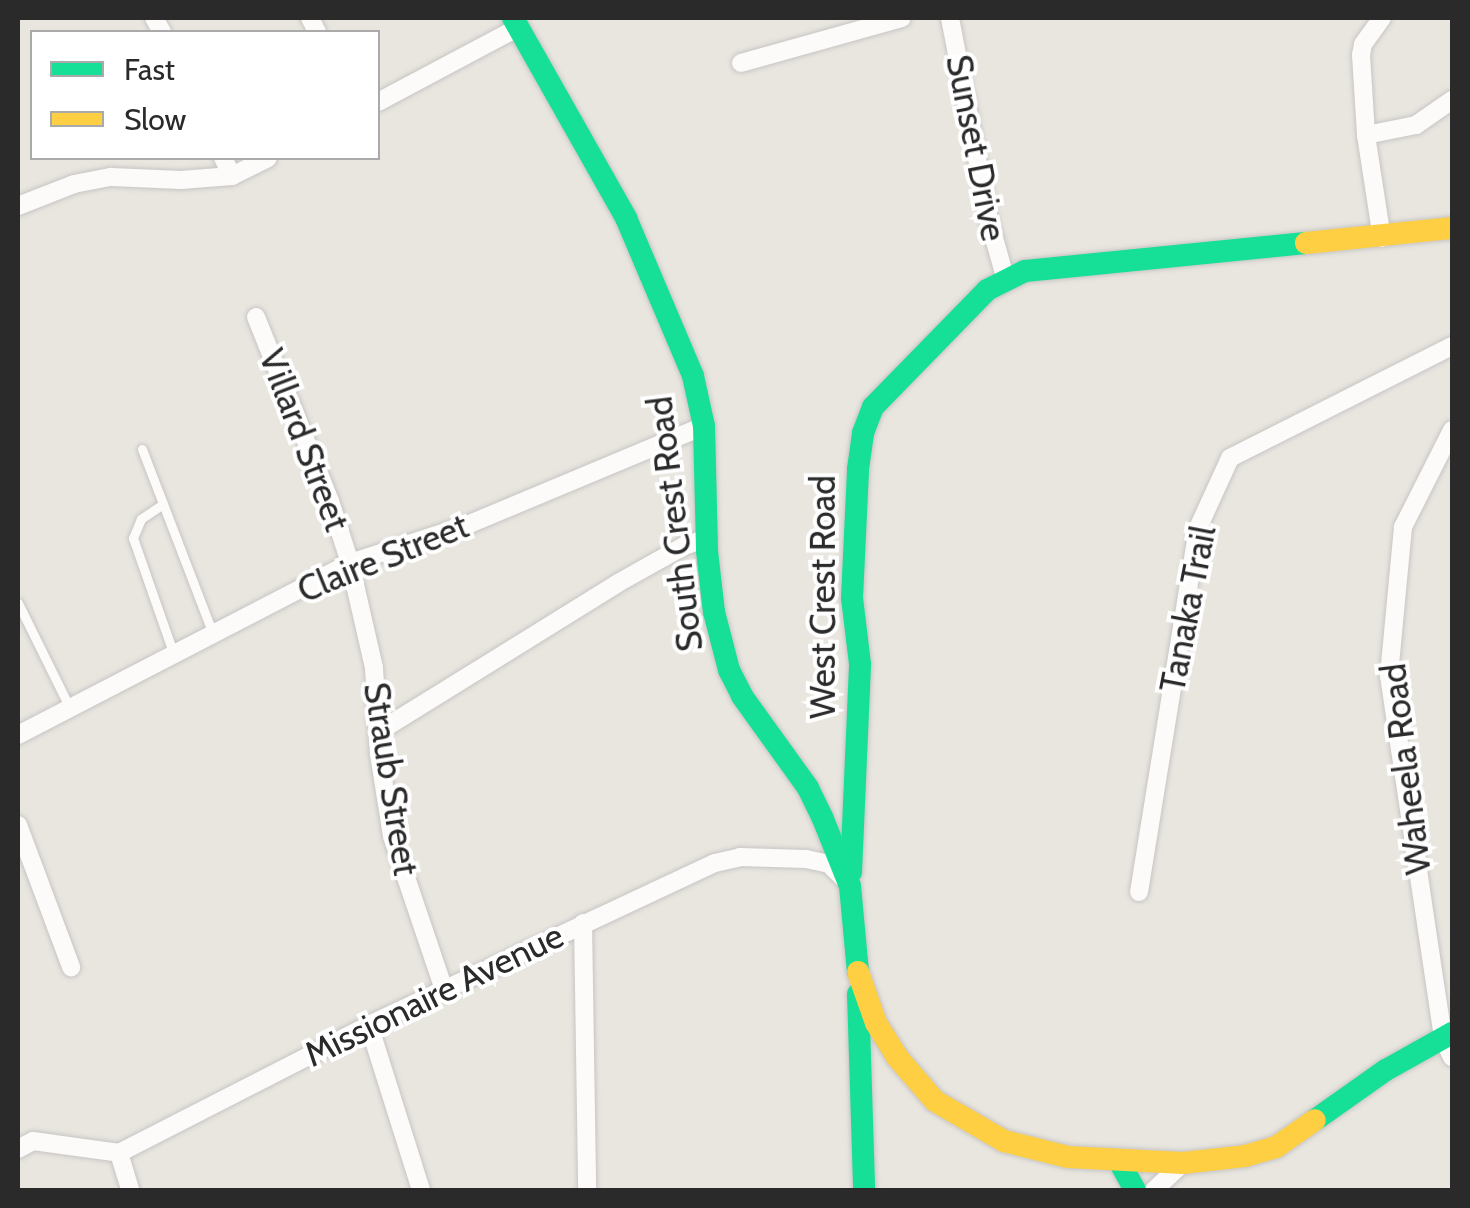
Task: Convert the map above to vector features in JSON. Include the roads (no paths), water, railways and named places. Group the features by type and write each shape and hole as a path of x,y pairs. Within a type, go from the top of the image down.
{"street":[{"path":"741,63 902,18"},
{"name":"Sunset Drive","path":"950,18 988,220 1006,277"},
{"path":"1382,18 1362,44 1361,55 1366,134 1382,238"},
{"path":"380,101 516,22"},
{"name":"South Crest Road","path":"516,22 641,252 693,376 704,426 707,538 714,612 728,670 742,696 808,788 850,886 858,977 876,1023 897,1057 935,1100 1004,1141 1068,1157 1120,1164 1183,1164 1276,1147 1386,1070 1450,1043"},
{"path":"1366,134 1416,125 1452,100"},
{"path":"224,160 232,176"},
{"path":"18,206 74,184 112,176 181,180 232,176 264,160"},
{"name":"West Crest Road","path":"850,886 860,664 852,598 863,433 873,407 890,384 953,321 1006,277 1053,266 1382,238 1452,228"},
{"name":"Villard Street","path":"256,317 330,501 350,563"},
{"name":"Tanaka Trail","path":"1139,892 1198,528 1230,458 1452,346"},
{"name":"Claire Street","path":"18,736 350,563 467,525 704,426"},
{"name":"Waheela Road","path":"1450,1043 1388,676 1403,527 1452,430"},
{"path":"378,732 618,583 684,546 707,538"},
{"name":"Straub Street","path":"350,563 374,668 392,836 444,990"},
{"path":"18,825 71,967"},
{"name":"Missionaire Avenue","path":"119,1153 369,1025 685,875 740,857 830,864 850,886"},
{"path":"584,923 587,1190"},
{"path":"858,977 864,1190"},
{"path":"369,1025 421,1190"},
{"path":"18,1148 33,1141 119,1153 130,1190"},
{"path":"1120,1164 1135,1190"},
{"path":"1154,1190 1183,1164"}],"lane":[{"path":"142,448 213,634"},
{"path":"164,504 141,519 133,538 174,654"},
{"path":"18,603 70,708"}]}
